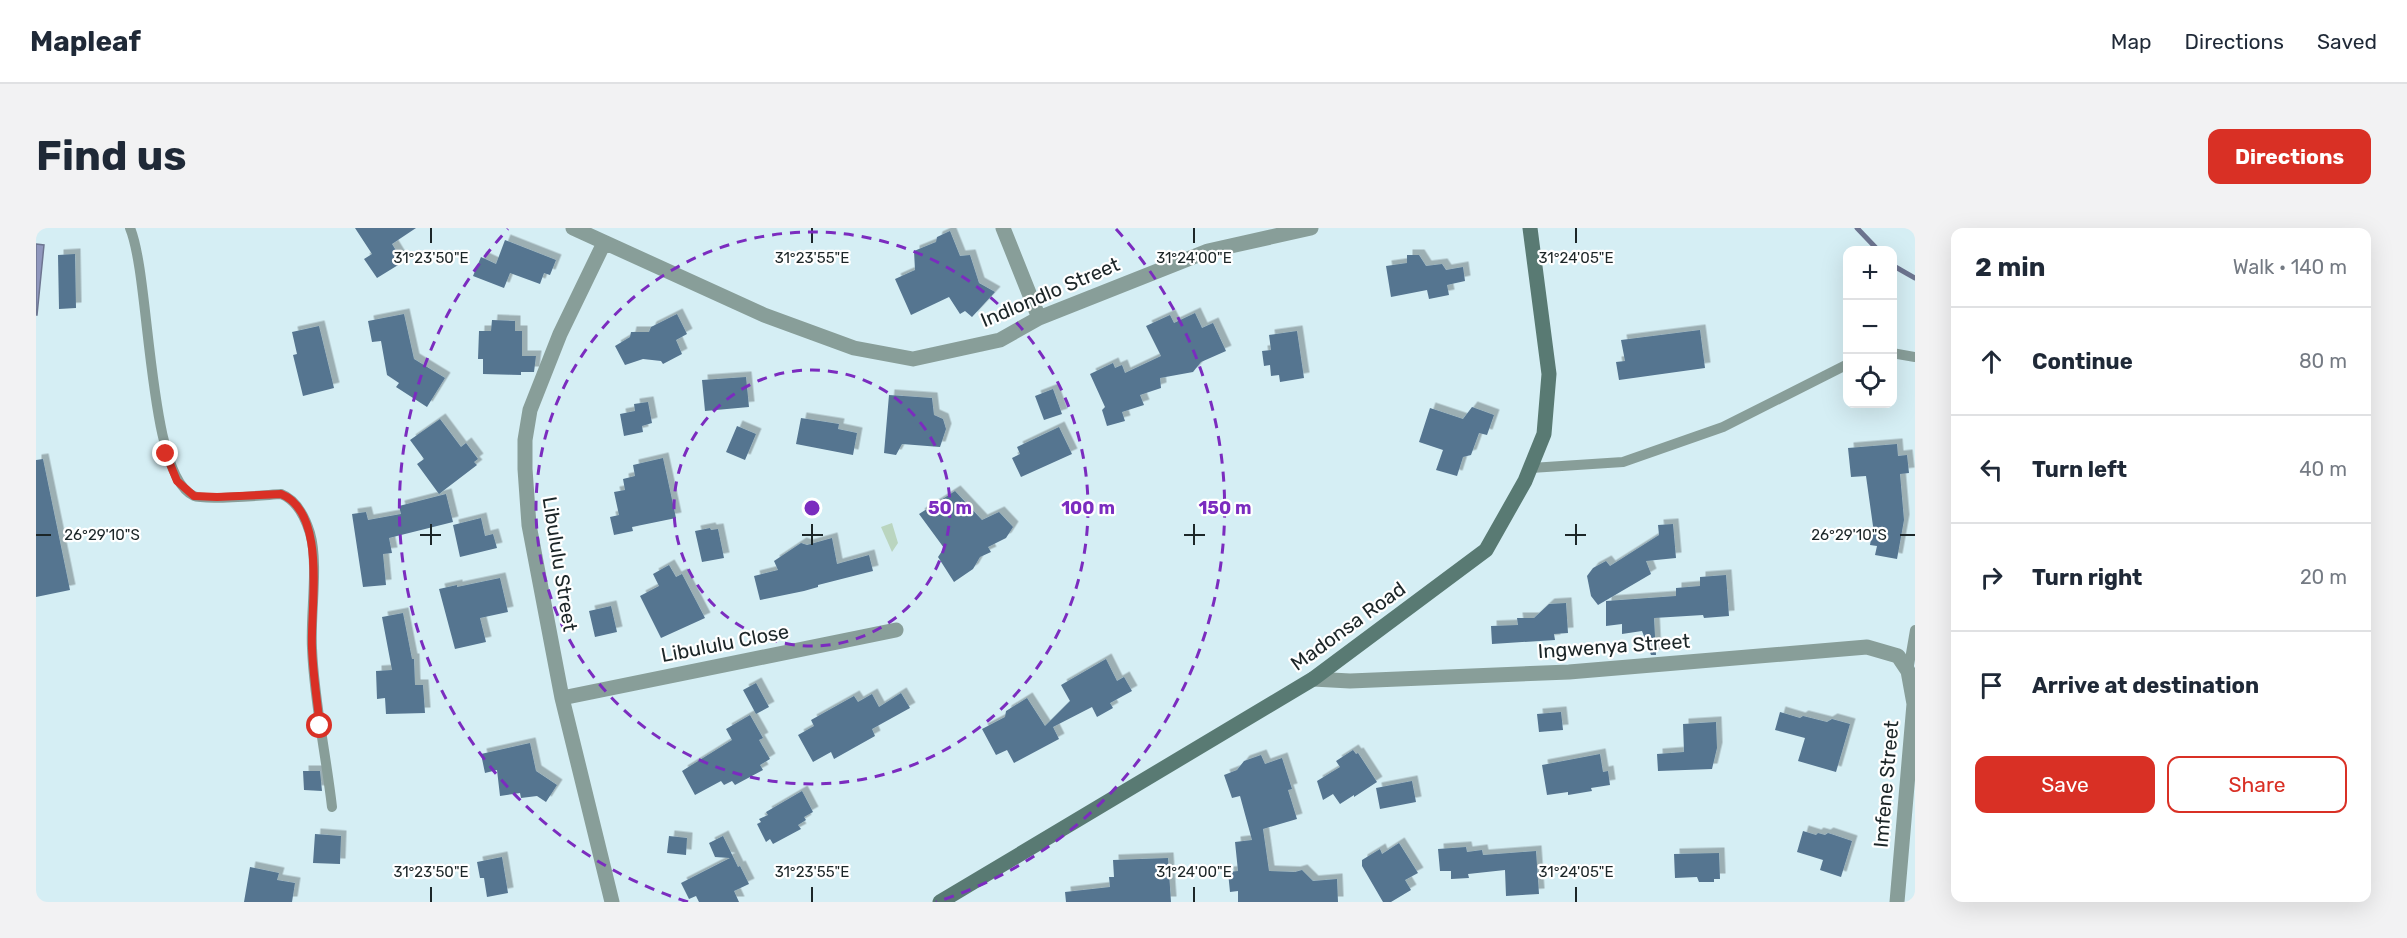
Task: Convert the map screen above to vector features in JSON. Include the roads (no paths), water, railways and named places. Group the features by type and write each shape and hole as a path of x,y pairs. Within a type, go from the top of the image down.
{"street":[{"name":"Indlondlo Street","path":"573,228 764,315 854,348 913,359 1000,340 1039,318 1208,251 1311,228"},
{"path":"1003,228 1039,318"},
{"name":"Madonsa Road","path":"940,902 1313,679 1486,550 1525,482 1544,434 1549,374 1530,228"},
{"name":"Libululu Street","path":"604,243 560,334 530,410 525,440 529,525 562,698 612,902"},
{"name":"Libululu Close","path":"562,698 896,630"},
{"name":"Ingwenya Street","path":"1313,679 1350,681 1569,672 1867,647 1898,656 1908,671"},
{"name":"Imfene Street","path":"1897,902 1914,704 1908,671"}],"lane":[{"path":"130,228 136,244 146,329 166,454 177,481 194,496 281,494 291,498 300,509 310,534 313,568 311,646 313,675 332,807"},
{"path":"1897,354 1915,357"},
{"path":"1531,468 1623,462 1724,427 1843,367"},
{"path":"1908,671 1915,630"}],"water":[{"path":"36,244 44,245 37,315 36,315"}],"waterway":[{"path":"1857,228 1874,246"},
{"path":"1897,268 1915,278"}]}
